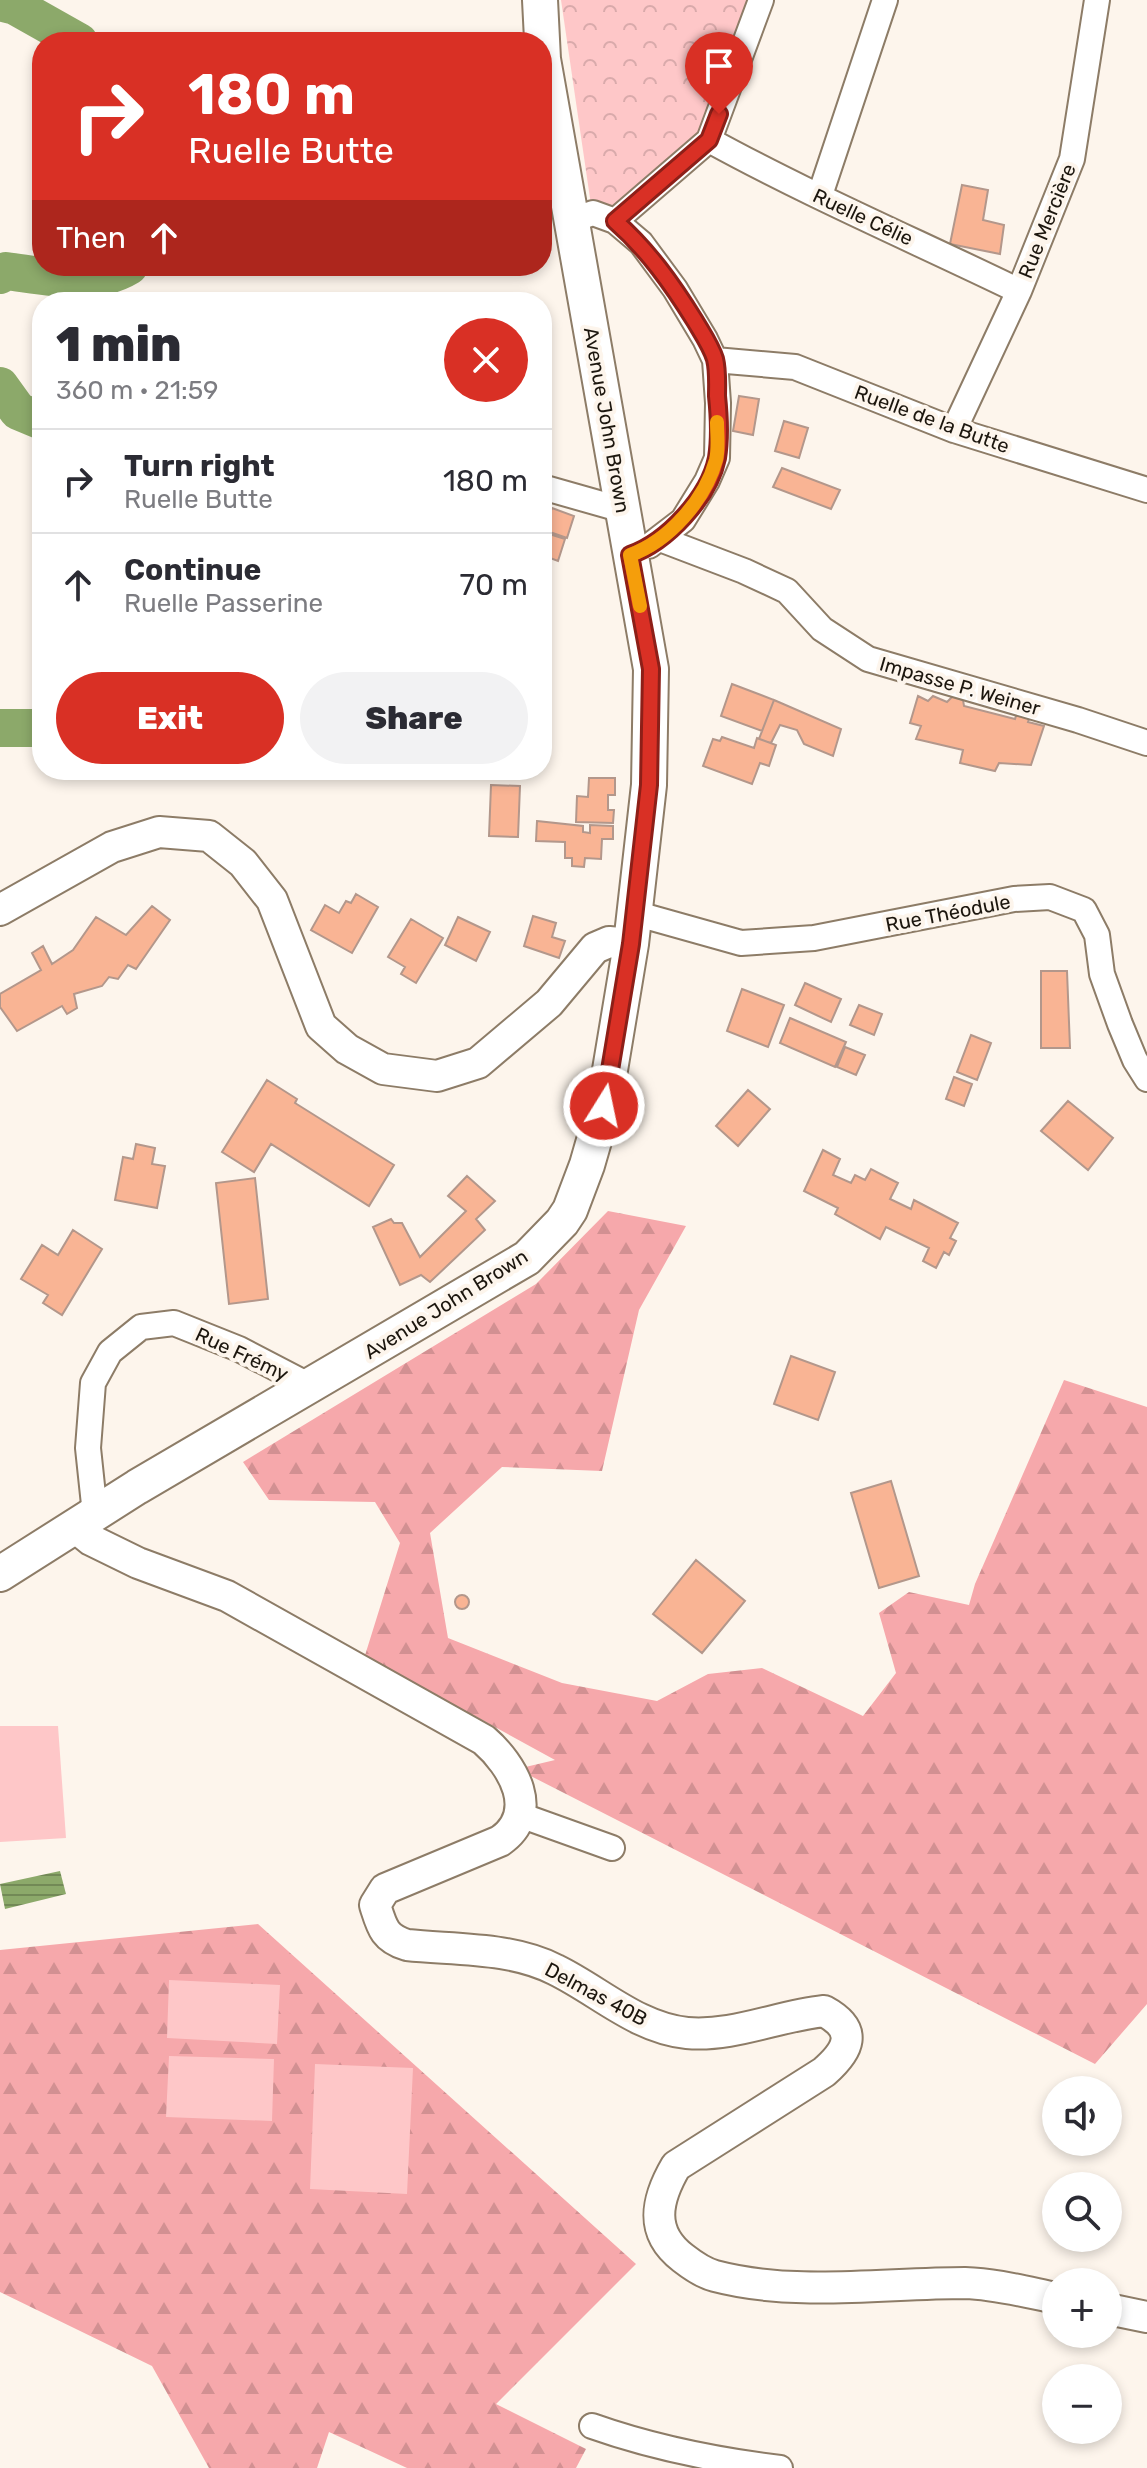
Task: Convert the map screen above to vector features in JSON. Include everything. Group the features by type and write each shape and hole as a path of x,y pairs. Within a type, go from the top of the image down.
{"main road":[{"name":"Avenue John Brown","path":"540,0 542,32"},
{"name":"Avenue John Brown","path":"0,1574 137,1487 527,1258 562,1222 576,1197 604,1106 632,928 649,785 651,669 645,547 623,510 552,107"}],"street":[{"path":"615,221 709,140 761,0"},
{"path":"820,195 885,0"},
{"name":"Rue Mercière","path":"954,430 1019,291 1072,159 1097,0"},
{"name":"Ruelle Célie","path":"709,140 779,179 820,195 1019,291"},
{"path":"573,220 593,213 615,221 641,243 675,289 715,360 717,458 683,520 645,547"},
{"name":"Ruelle de la Butte","path":"715,360 795,367 954,430 1147,490"},
{"path":"552,490 623,510"},
{"name":"Impasse P. Weiner","path":"645,547 744,571 787,591 822,629 868,659 1147,743"},
{"path":"0,910 112,847 159,832 209,836 243,863 272,900 321,1026 347,1049 383,1069 437,1076 478,1063 549,1003 595,948 632,928"},
{"name":"Rue Théodule","path":"632,928 741,943 814,938 1014,899 1050,897 1084,910 1097,935 1102,974 1120,1024 1147,1079"},
{"name":"Rue Frémy","path":"85,1521 93,1383 110,1352 141,1327 174,1323 239,1349 310,1386"},
{"path":"85,1521 91,1540 138,1563 227,1596 484,1740 500,1754 514,1779 519,1793 520,1815 612,1848"},
{"name":"Delmas 40B","path":"520,1815 514,1831 500,1841 385,1889 375,1905 382,1928 393,1941 507,1954 536,1962 555,1969 643,2021 684,2033 713,2034 824,2011 839,2019 847,2033 846,2047 837,2061 824,2072 676,2166 667,2181 658,2212 661,2231 670,2248 693,2266 713,2275 758,2283 806,2286 968,2283 1042,2296"},
{"path":"1122,2312 1147,2317"},
{"path":"592,2426 638,2442 710,2459 780,2468"}],"green space":[{"path":"561,0 760,0 709,140 630,214 591,205"},
{"path":"608,1211 686,1226 639,1310 602,1471 502,1467 430,1533 448,1638 562,1683 657,1701 708,1674 762,1668 863,1716 896,1673 879,1613 909,1592 969,1605 975,1584 1064,1380 1147,1407 1147,2004 1095,2064 517,1769 555,1760 475,1716 362,1665 400,1543 375,1502 269,1500 243,1462 536,1284"},
{"path":"0,1726 58,1726 66,1838 0,1842"},
{"path":"258,1924 636,2264 496,2404 586,2449 576,2468 407,2468 329,2432 317,2468 209,2468 152,2366 0,2292 0,1950"},
{"path":"169,1980 280,1985 277,2044 167,2038"},
{"path":"169,2056 274,2059 272,2121 166,2117"},
{"path":"315,2064 413,2068 407,2194 310,2189"}],"shaded area":[{"path":"60,1871 66,1894 5,1909 0,1884"}],"building":[{"path":"962,185 988,190 983,220 1004,225 1000,254 950,244"},
{"path":"739,396 759,399 753,435 733,431"},
{"path":"784,421 808,428 799,458 775,451"},
{"path":"782,468 840,490 831,509 773,487"},
{"path":"552,508 574,516 567,538 552,533"},
{"path":"552,535 565,539 558,561 552,559"},
{"path":"732,684 774,700 762,731 721,716"},
{"path":"918,696 928,701 933,696 947,702 953,696 963,700 964,706 1015,719 1017,713 1029,719 1028,722 1044,726 1031,765 999,763 995,771 960,763 963,750 916,739 921,726 910,723"},
{"path":"774,700 841,729 833,756 804,744 797,730 780,725 771,743 759,739"},
{"path":"722,737 754,748 757,738 776,745 769,766 760,763 752,784 703,766 713,739 720,741"},
{"path":"589,778 615,778 615,795 608,795 608,810 614,810 613,823 576,822 577,796 588,797"},
{"path":"491,785 520,786 518,837 489,836"},
{"path":"537,821 583,826 583,832 590,833 590,825 613,826 613,839 602,839 601,859 585,858 584,867 572,866 572,858 565,858 565,842 536,841"},
{"path":"356,894 378,907 352,953 311,930 325,905 339,913 346,901 351,903"},
{"path":"152,906 170,920 136,969 128,965 118,979 109,977 102,986 74,994 77,1008 67,1014 62,1006 17,1031 0,1007 0,994 41,970 32,953 43,946 52,964 73,950 96,917 126,935"},
{"path":"533,916 556,923 552,937 565,941 559,958 524,946"},
{"path":"458,917 490,932 476,961 445,945"},
{"path":"411,919 443,938 416,983 401,974 405,967 388,957"},
{"path":"1041,971 1067,971 1070,1048 1041,1048"},
{"path":"805,983 841,999 831,1022 795,1005"},
{"path":"742,989 784,1005 768,1047 727,1031"},
{"path":"859,1005 882,1014 874,1035 850,1025"},
{"path":"790,1018 846,1042 835,1067 780,1043"},
{"path":"971,1035 991,1043 977,1080 957,1072"},
{"path":"845,1047 865,1055 856,1075 837,1067"},
{"path":"954,1077 972,1084 964,1106 946,1099"},
{"path":"267,1080 297,1099 295,1103 394,1165 369,1206 271,1144 254,1172 222,1152"},
{"path":"748,1090 770,1109 738,1146 716,1126"},
{"path":"1068,1101 1113,1138 1088,1170 1041,1131"},
{"path":"136,1144 155,1148 152,1164 165,1166 157,1208 115,1200 123,1157 133,1159"},
{"path":"823,1150 840,1159 833,1175 851,1183 855,1175 865,1180 871,1169 898,1183 890,1199 911,1209 914,1200 958,1223 950,1238 956,1241 949,1255 944,1252 936,1268 923,1261 929,1248 886,1227 880,1239 835,1214 838,1208 804,1191"},
{"path":"467,1176 495,1201 476,1219 485,1230 430,1282 421,1275 400,1285 373,1227 391,1219 394,1223 402,1223 420,1257 466,1211 448,1196"},
{"path":"255,1178 268,1299 229,1304 216,1183"},
{"path":"73,1230 102,1249 62,1315 43,1303 48,1295 21,1279 42,1245 58,1255"},
{"path":"791,1356 835,1372 818,1420 774,1404"},
{"path":"891,1481 919,1576 879,1588 851,1493"},
{"path":"696,1560 745,1601 702,1653 653,1614"},
{"path":"462,1595 469,1602 462,1609 455,1602"}],"waterway":[{"path":"0,2 15,6 61,32"},
{"path":"0,275 6,271 32,274"},
{"path":"45,276 69,279 104,276"},
{"path":"0,386 18,411 32,417"},
{"path":"0,728 32,728"}],"slow traffic":[{"path":"640,606 630,555 660,539 683,520 717,458 717,422"}],"route":[{"path":"604,1106 631,944 649,785 651,669 630,555 660,539 683,520 707,481 717,458 718,403 715,360 705,339 675,289 641,243 615,221 709,140 719,114"}]}
